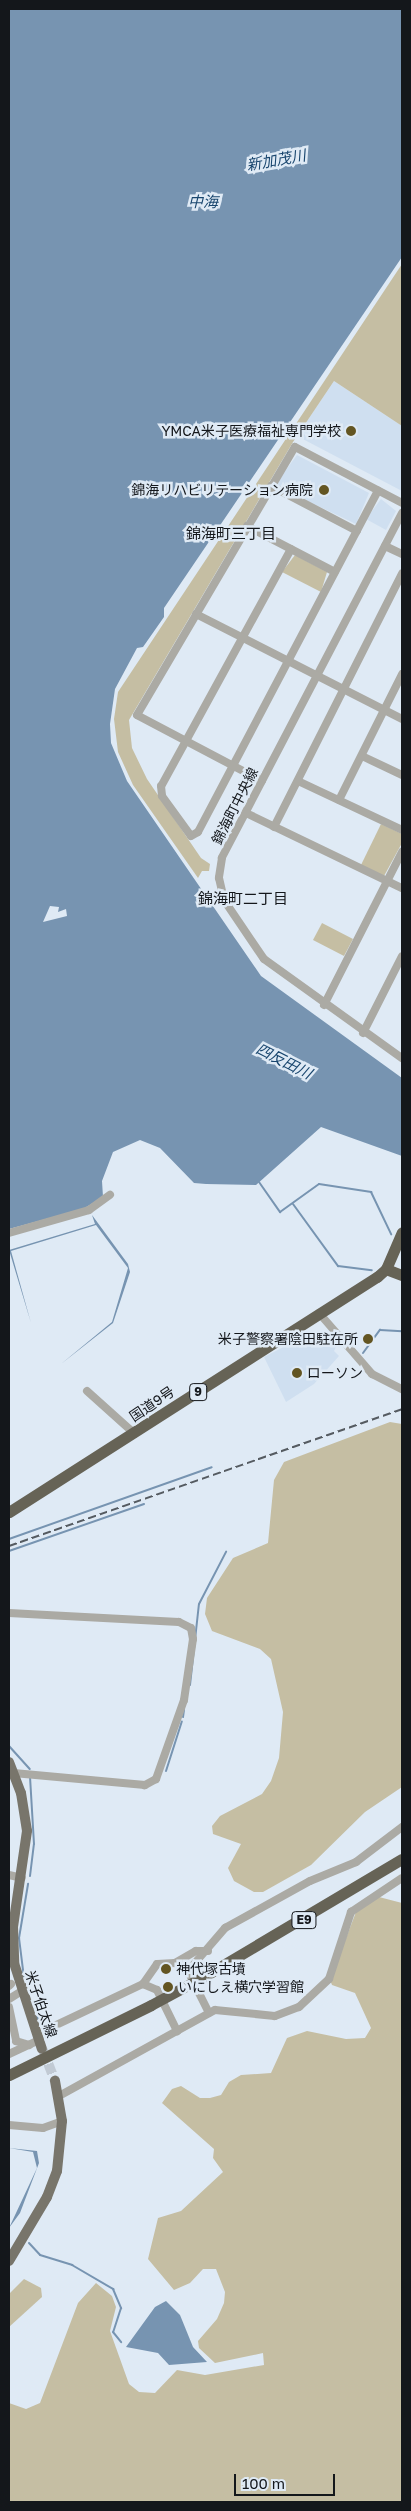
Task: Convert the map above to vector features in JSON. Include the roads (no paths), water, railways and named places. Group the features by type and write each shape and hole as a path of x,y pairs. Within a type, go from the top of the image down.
{"highway":[{"path":"402,1232 386,1270 402,1275"},
{"name":"国道9号","path":"9,1512 135,1434 386,1270"},
{"name":"E9","path":"9,2075 151,2005 203,1977 402,1859"}],"main road":[{"name":"米子伯太線","path":"9,1762 14,1773 26,1819 22,1878 12,1940 20,1992 39,2041"},
{"path":"9,2261 47,2197 57,2171 62,2121 55,2081"}],"street":[{"path":"262,781 137,715 295,447 402,503"},
{"path":"271,486 357,531"},
{"path":"291,549 185,740 160,790 189,835 197,835 378,490"},
{"name":"錦海町中央線","path":"402,513 262,781 220,866 224,900 264,959 363,1033 402,1058"},
{"path":"247,526 335,572"},
{"path":"385,546 402,554"},
{"path":"274,827 402,574"},
{"path":"196,614 316,678 402,719"},
{"path":"339,800 402,674"},
{"path":"362,756 402,775"},
{"path":"298,781 402,830"},
{"path":"246,813 402,888"},
{"path":"324,1005 402,852"},
{"path":"363,1033 402,956"},
{"path":"9,1233 89,1210 110,1195"},
{"path":"318,1314 372,1374 402,1389"},
{"path":"87,1391 135,1434"},
{"path":"9,1613 179,1622 191,1628 193,1639 184,1700 156,1779 145,1784 14,1773"},
{"path":"209,2013 188,1971 192,1961 208,1951 233,1922 310,1881 356,1862 402,1828"},
{"path":"9,1875 22,1878"},
{"path":"59,2096 209,2013 229,2009 266,2016 290,2012 320,1991 329,1979 351,1912 402,1878"},
{"path":"9,2054 39,2041 143,1984 157,1964 175,1963 196,1950 208,1951"},
{"path":"143,1984 157,1990 177,2031"},
{"path":"9,1999 20,1992"},
{"path":"9,2007 16,2041 29,2045"},
{"path":"9,2125 43,2128 62,2121"}],"water":[{"name":"中海","path":"9,9 402,9 402,257 164,608 164,617 143,647 137,648 115,689 110,724 111,743 127,781 261,976 402,1078 402,1156 321,1127 256,1185 206,1184 194,1183 160,1148 140,1140 113,1152 102,1181 103,1197 83,1209 9,1229","holes":["50,906 59,907 58,912 66,909 67,916 43,922"]},
{"path":"92,1215 128,1264 130,1272 113,1323 61,1364 112,1322 128,1268 96,1225 11,1251 31,1323 9,1250 95,1224"},
{"path":"9,2148 37,2151 39,2163 20,2213 9,2228 37,2168 33,2152"},
{"path":"166,2301 180,2315 193,2347 207,2362 169,2365 158,2353 126,2347 155,2307"}],"waterway":[{"path":"259,1182 280,1212 319,1184 371,1192 391,1234"},
{"path":"293,1204 338,1266 372,1270"},
{"path":"363,1353 380,1330 402,1331"},
{"path":"9,1539 212,1467"},
{"path":"9,1551 144,1504"},
{"path":"190,1685 199,1604 226,1552"},
{"path":"183,1717 184,1710"},
{"path":"166,1771 182,1721"},
{"path":"9,1746 30,1769"},
{"path":"30,1777 34,1844 30,1876"},
{"path":"24,1978 19,1938 28,1884"},
{"path":"33,2007 39,2021"},
{"path":"29,2243 40,2255 72,2265 113,2289 121,2308 113,2332 121,2342"}],"tunnel":[{"path":"43,2050 55,2081"}],"railway":[{"path":"9,1546 402,1409"}],"place":[{"name":"YMCA米子医療福祉専門学校","path":"351,431"},
{"name":"錦海リハビリテーション病院","path":"324,490"},
{"name":"米子警察署陰田駐在所","path":"368,1339"},
{"name":"ローソン","path":"297,1373"},
{"name":"神代塚古墳","path":"166,1969"},
{"name":"いにしえ横穴学習館","path":"168,1987"}],"district":[{"name":"錦海町三丁目","path":"231,534"},
{"name":"錦海町二丁目","path":"243,899"}],"water label":[{"name":"新加茂川","path":"276,160"},
{"name":"四反田川","path":"284,1061"}]}
